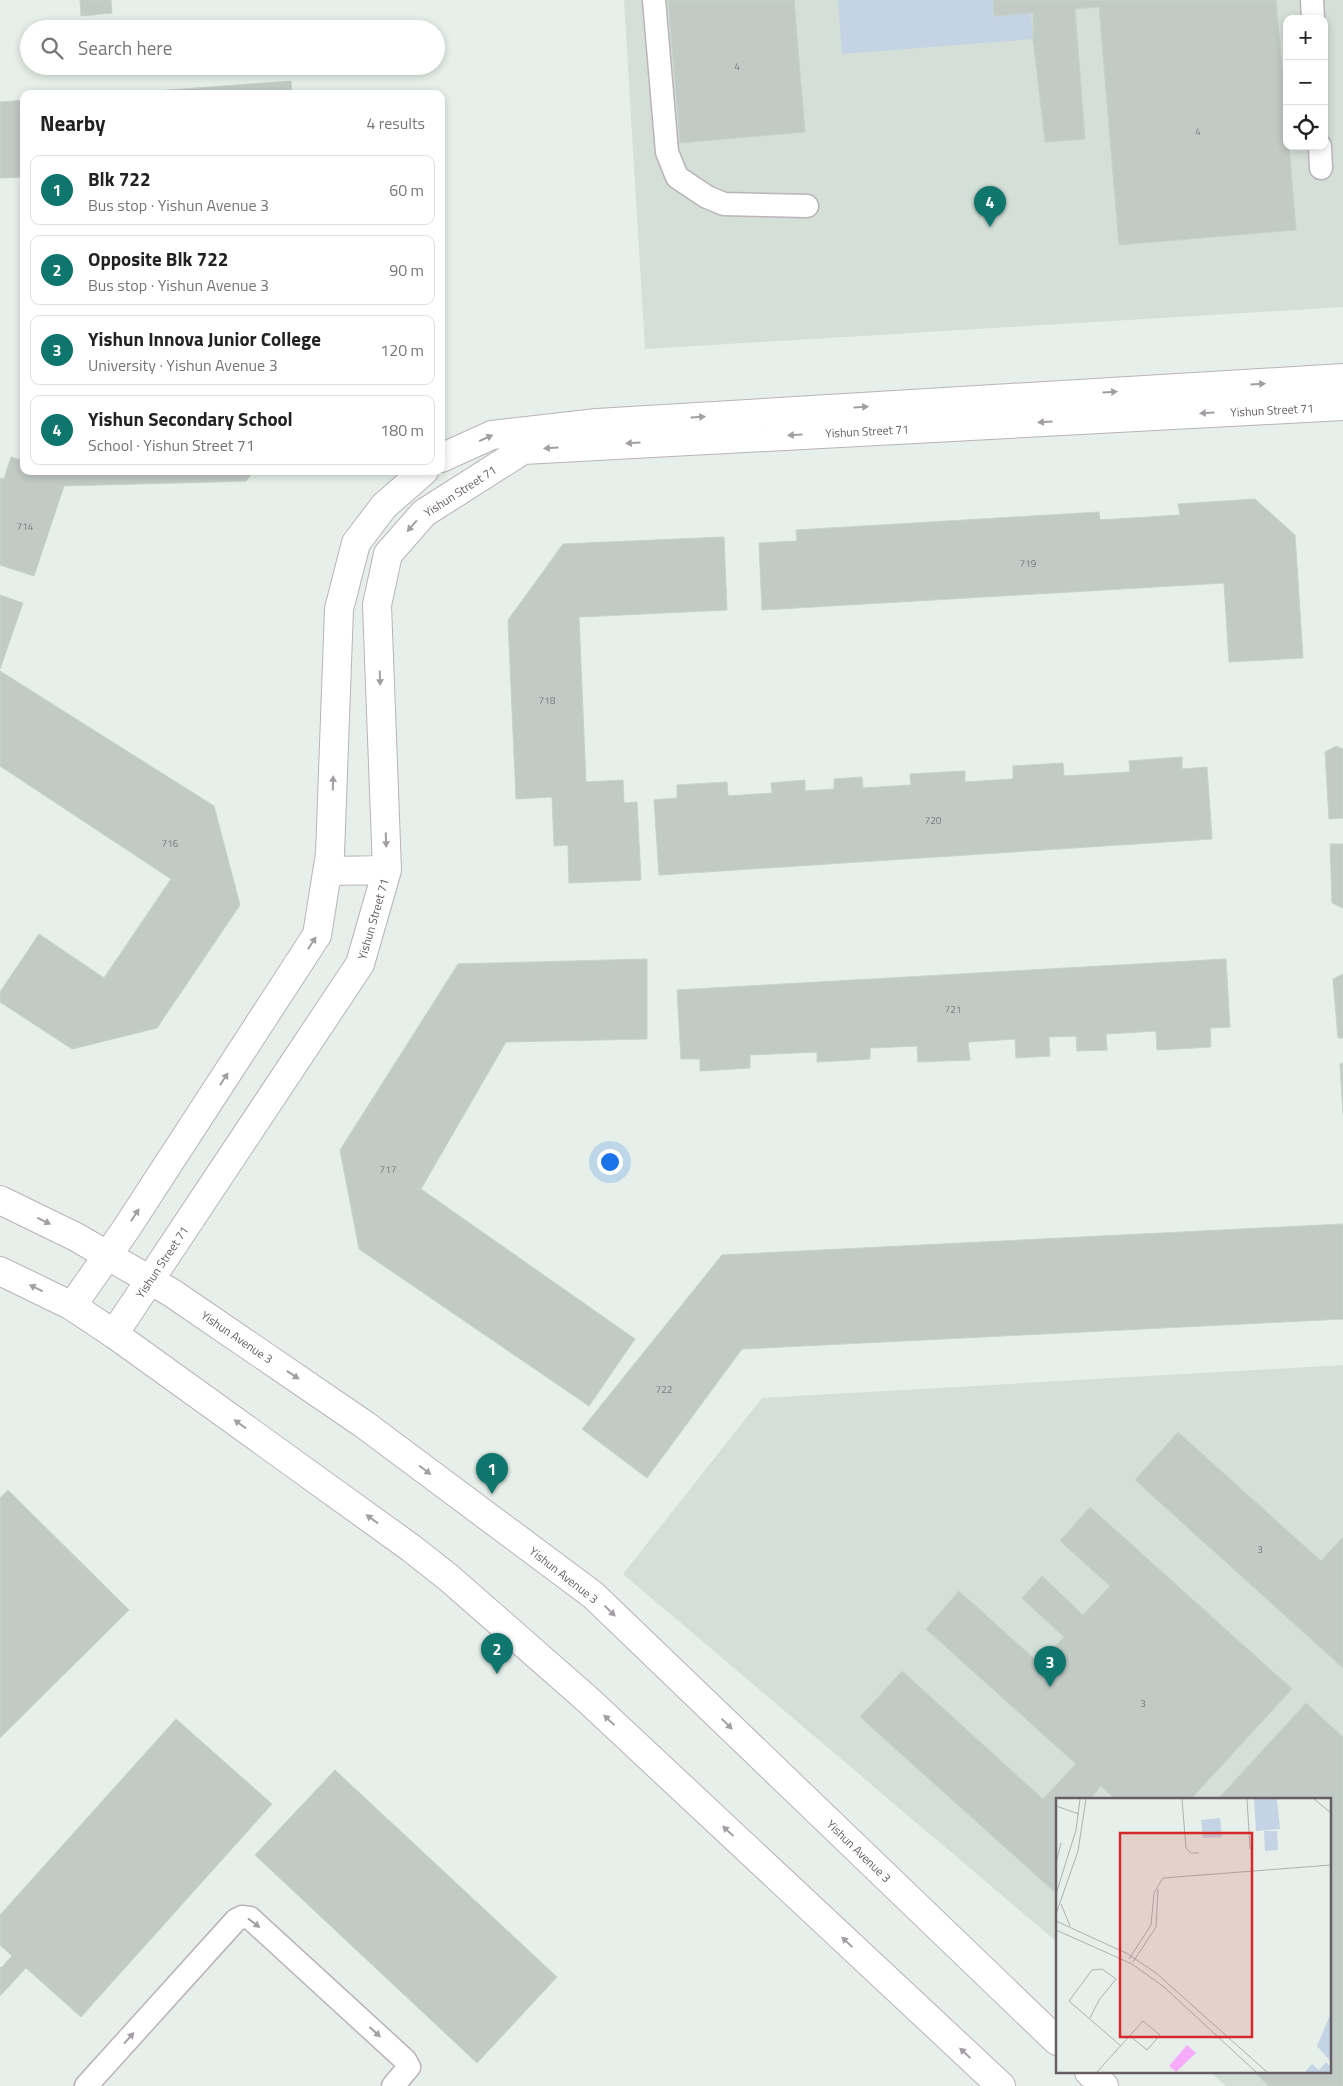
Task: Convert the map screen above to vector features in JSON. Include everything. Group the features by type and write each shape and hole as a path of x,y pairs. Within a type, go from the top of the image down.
{"street":[{"name":"Yishun Street 71","path":"445,456 492,435 597,423 1330,379"},
{"name":"Yishun Street 71","path":"114,1334 360,964 387,870 377,605 388,554 424,513 523,450 1332,407"},
{"path":"72,1306 108,1255 317,935 329,871 339,609 356,543 384,506 419,475"},
{"path":"329,871 387,870"},
{"name":"Yishun Avenue 3","path":"0,1200 76,1237 172,1293 366,1425 593,1595 1056,2040"},
{"path":"0,1271 72,1306 114,1334 403,1542 449,1578 587,1699 1001,2086"},
{"path":"1092,2074 1104,2086"}],"lane":[{"path":"654,0 667,152 677,177 707,197 724,204 807,206"},
{"path":"1312,0 1313,15"},
{"path":"1330,379 1332,407"},
{"path":"98,2082 236,1920 242,1917 250,1918 406,2060 409,2067 393,2086"}],"shaded area":[{"path":"624,0 1343,0 1343,307 645,349"},
{"path":"838,0 1030,0 1033,39 842,54"},
{"path":"1343,1365 1343,2086 1226,2086 1212,2074 1330,2074 1330,1798 1056,1798 1056,1941 623,1574 762,1398"}],"building":[{"path":"80,0 111,0 112,13 81,16"},
{"path":"668,0 794,0 805,132 680,143"},
{"path":"993,0 1276,0 1283,78 1283,150 1289,150 1296,230 1119,245 1099,7 1075,9 1085,139 1045,142 1033,39 1033,13 994,16"},
{"path":"291,81 292,90 169,90"},
{"path":"20,100 20,177 0,178 0,102"},
{"path":"11,457 20,460 20,475 251,475 246,481 64,486 34,576 0,565 0,478 4,479"},
{"path":"1255,499 1295,535 1303,658 1229,662 1224,583 762,610 759,543 797,541 796,530 1099,512 1100,520 1180,515 1178,504"},
{"path":"724,537 727,610 579,617 586,782 623,780 624,803 637,802 641,880 569,883 568,845 554,846 552,797 516,799 508,620 563,544"},
{"path":"0,595 23,603 0,669"},
{"path":"0,671 214,806 240,905 157,1028 72,1049 0,1002 0,992 39,934 104,978 171,879 0,766"},
{"path":"1336,746 1343,749 1343,818 1329,819 1325,752"},
{"path":"1182,757 1182,769 1207,767 1212,839 659,875 654,800 677,798 677,785 727,782 728,796 772,793 771,783 805,780 805,791 834,789 834,779 862,777 863,788 911,785 910,774 965,771 965,782 1013,779 1013,766 1063,763 1064,776 1130,772 1129,761"},
{"path":"1330,844 1343,844 1343,908 1332,903"},
{"path":"647,959 647,1039 506,1042 421,1189 635,1339 589,1406 359,1249 340,1150 458,964"},
{"path":"1226,959 1230,1027 1210,1028 1211,1047 1157,1050 1156,1031 1106,1034 1107,1050 1077,1051 1076,1036 1049,1037 1050,1056 1016,1058 1015,1039 968,1042 970,1060 918,1062 917,1046 870,1048 870,1059 817,1062 817,1052 750,1055 750,1068 700,1071 700,1059 681,1059 677,990"},
{"path":"1343,974 1343,1038 1338,1038 1333,979"},
{"path":"1343,1063 1343,1115 1340,1064"},
{"path":"1343,1224 1343,1319 742,1349 647,1478 582,1429 722,1255"},
{"path":"1178,1432 1321,1561 1343,1537 1343,1668 1135,1480"},
{"path":"8,1490 129,1610 0,1738 0,1498"},
{"path":"1090,1507 1292,1689 1192,1798 1114,1798 1101,1786 1091,1798 1056,1798 1056,1893 860,1717 902,1671 1043,1799 1076,1764 926,1629 959,1591 1039,1663 1064,1637 1022,1598 1042,1576 1083,1615 1110,1586 1060,1541"},
{"path":"1306,1703 1343,1737 1343,2086 1269,2086 1256,2074 1330,2074 1330,1798 1219,1798"},
{"path":"176,1719 272,1804 81,2017 26,1968 0,1996 0,1967 12,1956 0,1945 0,1915"},
{"path":"335,1770 557,1977 477,2063 255,1855"}],"place":[{"name":"Yishun Secondary School","path":"990,227"},
{"name":"Blk 722","path":"492,1494"},
{"name":"Opposite Blk 722","path":"497,1674"},
{"name":"Yishun Innova Junior College","path":"1050,1687"}]}
